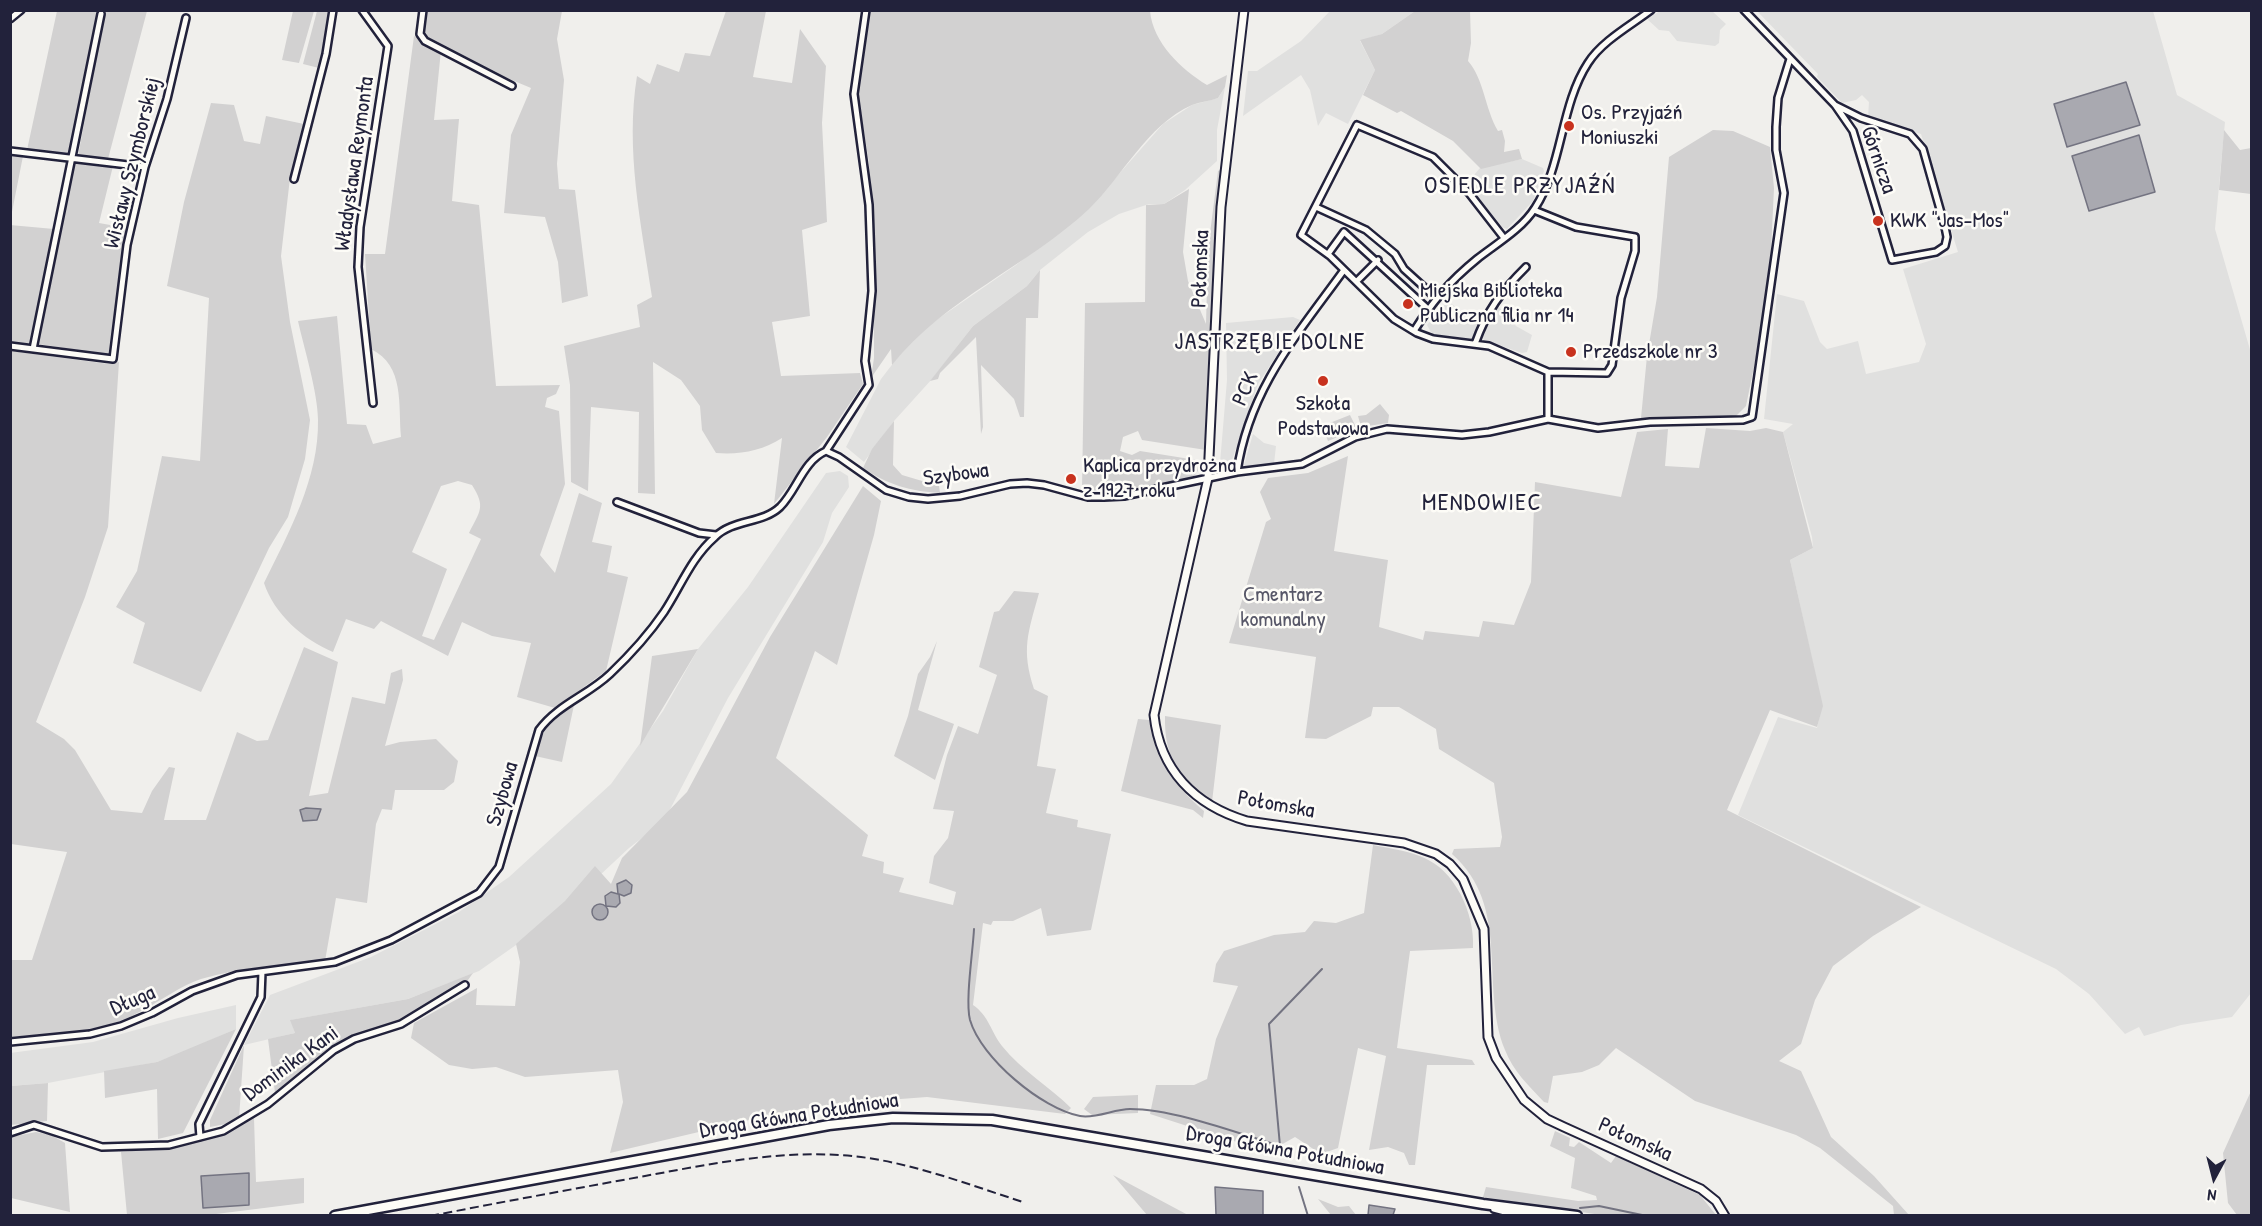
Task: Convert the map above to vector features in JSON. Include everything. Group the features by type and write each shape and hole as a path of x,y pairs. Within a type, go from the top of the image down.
{"main road":[{"name":"Droga Główna Południowa","path":"335,1215 829,1125 893,1118 932,1117 1013,1123 1483,1204 1577,1215"},
{"name":"Droga Główna Południowa","path":"1483,1204 1525,1215"}],"street":[{"path":"10,19 21,10"},
{"name":"Władysława Reymonta","path":"294,179 326,54 333,10"},
{"name":"Władysława Reymonta","path":"362,10 388,46 360,227 358,267 373,403"},
{"path":"423,10 420,34 425,41 512,86"},
{"path":"826,452 869,385 866,361 872,291 868,204 854,94 866,10"},
{"name":"Połomska","path":"1244,10 1221,207 1208,478 1193,552 1157,691 1154,714 1156,733 1164,757 1182,783 1204,802 1224,814 1268,824 1404,843 1436,854 1450,864 1463,879 1484,929 1488,1037 1505,1076 1524,1100 1564,1128 1701,1189 1716,1201 1725,1215"},
{"path":"1414,331 1436,298 1450,282 1534,210 1548,179 1578,79 1589,60 1607,43 1651,10"},
{"name":"Górnicza","path":"1744,10 1835,105 1853,131 1892,260 1936,252 1945,246 1947,237 1945,227 1923,149 1917,141 1910,134 1861,118 1835,105"},
{"path":"33,349 101,14"},
{"name":"Wisławy Szymborskiej","path":"10,346 113,359 127,245 145,167 167,99 186,18"},
{"path":"1548,372 1548,419 1598,428 1650,422 1743,420 1752,417 1784,193 1776,150 1776,127 1778,98 1790,59"},
{"path":"1504,238 1469,193 1433,157 1357,125 1301,235 1328,254 1386,312 1414,331 1433,339 1489,346 1548,372 1607,373 1612,365 1621,298 1635,251 1635,237 1576,227 1534,210"},
{"path":"10,151 145,167"},
{"path":"1316,207 1366,230 1395,254 1404,269 1436,298"},
{"path":"1328,254 1344,232 1378,260 1428,309"},
{"path":"1357,281 1378,260"},
{"path":"1475,344 1485,316 1503,290 1527,267"},
{"name":"PCK","path":"1237,472 1241,446 1257,397 1284,351 1344,270"},
{"name":"Szybowa","path":"262,972 336,962 391,940 479,893 499,867 539,730 548,718 609,675 643,640 664,611 687,570 716,535 736,524 774,512 784,503 811,463 826,452 839,457 885,490 909,497 928,499 1027,483 1044,485 1088,497 1124,496 1237,472 1302,464 1355,437 1387,429 1462,435 1489,432 1548,419"},
{"path":"617,502 690,529 716,535"},
{"name":"Długa","path":"10,1042 90,1034 121,1026 212,982 262,972"},
{"name":"Dominika Kani","path":"200,1137 199,1124 261,997 262,972"},
{"name":"Dominika Kani","path":"10,1133 34,1125 102,1147 169,1145 224,1131 268,1104 334,1050 354,1039 401,1024 465,985"}],"shaded area":[{"path":"1330,11 1415,11 1382,34 1360,41 1375,70 1348,124 1326,113 1318,126 1310,90 1301,75 1243,116 1248,71 1257,71 1301,41"},
{"path":"1660,11 1712,11 1726,24 1720,30 1719,43 1715,46 1677,41 1669,31 1659,30 1647,19"},
{"path":"1757,11 2153,11 2177,95 2225,122 2215,229 2251,353 2251,993 2232,1017 2181,1025 2144,1036 2139,1027 2125,1034 2089,994 2056,969 1738,815 1778,717 1817,728 1822,705 1790,560 1813,548 1783,432 1793,424 1764,419 1777,294 1804,301 1820,342 1827,349 1858,341 1866,374 1919,362 1926,344 1903,269 1958,252 1921,134 1868,118 1869,102 1862,95 1856,100 1842,103 1817,77 1818,74"},
{"path":"2126,82 2140,125 2067,147 2054,104"},
{"path":"1225,87 1217,130 1217,161 1185,190 1164,204 1149,204 1119,214 1088,232 1040,270 1027,286 973,326 932,379 894,421 864,462 846,447 881,379 908,344 929,325 1016,265 1088,209 1163,124 1192,105 1218,98"},
{"path":"2139,135 2155,192 2089,211 2072,156"},
{"path":"1522,159 1543,168 1544,171 1533,201 1507,229 1502,227 1467,183 1480,168"},
{"path":"1448,301 1478,325 1474,337 1470,339 1432,334 1427,325"},
{"path":"1497,305 1516,326 1532,335 1527,352 1522,353 1484,340 1482,335 1487,320"},
{"path":"1293,317 1300,320 1258,384 1231,463 1220,463 1227,380 1226,323"},
{"path":"1253,434 1264,443 1276,446 1274,464 1247,468 1244,465"},
{"path":"840,471 848,476 849,487 832,513 823,542 728,698 664,821 629,848 553,919 479,971 408,999 291,1020 295,1033 244,1045 270,995 371,957 459,912 509,877 611,784 663,711 698,649 748,587 826,473"},
{"path":"321,809 317,820 303,821 300,810"},
{"path":"626,880 632,885 631,893 624,896 619,894 620,903 616,907 606,906 605,896 611,892 618,894 617,884"},
{"path":"597,904 603,904 608,912 606,918 597,920 592,915 592,909"},
{"path":"236,1005 236,1029 157,1062 48,1083 11,1086 10,1053 93,1042 178,1018"},
{"path":"249,1173 249,1205 203,1208 201,1176"},
{"path":"1215,1187 1263,1191 1263,1215 1216,1215"},
{"path":"1369,1205 1395,1209 1393,1215 1368,1215"}],"green space":[{"path":"57,11 98,11 69,155 27,150"},
{"path":"105,11 147,11 108,159 78,156"},
{"path":"293,11 314,11 299,63 282,60"},
{"path":"317,11 330,11 319,68 303,64"},
{"path":"426,11 562,11 557,39 564,80 557,164 559,189 575,190 588,296 562,303 558,262 545,217 504,213 511,135 531,88 483,68 425,36 422,29"},
{"path":"726,11 766,11 753,77 792,83 800,29 826,66 822,123 827,222 802,230 810,316 772,322 781,376 860,373 863,384 827,437 774,504 782,438 750,451 716,453 702,430 700,406 681,380 653,362 655,494 638,493 639,412 591,407 588,491 571,482 570,385 564,346 640,327 637,305 652,297 639,214 634,159 633,131 637,76 650,84 657,64 679,72 685,53 710,56"},
{"path":"869,11 1150,11 1152,23 1162,44 1178,63 1207,85 1227,75 1225,87 1218,98 1192,105 1162,125 1136,152 1089,209 1040,248 936,321 892,365 891,349 871,378 874,358 874,309 869,163 858,94 859,66"},
{"path":"1415,11 1470,11 1471,43 1468,61 1478,76 1498,131 1502,130 1505,141 1504,152 1519,149 1522,159 1481,169 1453,141 1401,111 1397,113 1363,95 1375,70 1360,40 1382,34"},
{"path":"414,36 441,50 434,120 459,119 452,201 479,205 496,386 560,385 556,394 547,398 545,407 559,411 565,484 540,555 555,573 579,493 602,503 592,542 612,546 607,572 628,577 606,671 555,708 517,697 531,643 492,636 462,622 448,656 381,621 374,629 346,619 333,652 311,641 291,625 275,605 264,583 301,504 314,463 317,442 316,397 298,321 337,316 347,424 366,425 373,444 401,437 398,387 395,376 390,365 382,356 371,349 365,254 385,254","holes":["458,481 472,485 479,499 480,509 469,533 481,539 434,640 422,636 447,569 412,552 441,486"]},
{"path":"211,103 234,105 244,141 260,144 266,116 304,124 290,178 281,256 290,322 310,420 305,459 288,517 269,548 201,692 133,663 145,623 116,607 137,571 162,456 200,461 209,298 167,286 184,202"},
{"path":"1713,130 1733,131 1770,147 1774,188 1769,293 1746,406 1736,416 1641,418 1647,356 1657,297 1669,157"},
{"path":"2224,130 2240,150 2251,148 2251,194 2219,190"},
{"path":"10,154 23,156 11,217"},
{"path":"74,162 113,166 99,223 127,228 110,355 38,344"},
{"path":"1222,169 1206,450 1142,440 1138,431 1123,437 1120,451 1132,455 1140,451 1196,460 1200,468 1192,479 1126,491 1082,490 1085,303 1145,302 1146,205 1164,204 1189,189 1183,252 1188,281 1206,324 1208,249 1218,171"},
{"path":"10,225 54,229 32,343 29,345 11,342"},
{"path":"1040,270 1038,318 1026,318 1024,417 1020,417 1014,399 981,365 983,427 981,434 976,337 940,373 938,379 930,381 973,326 1027,286"},
{"path":"11,351 109,364 119,362 108,527 85,597 36,722 64,739 75,750 111,810 142,813 152,791 169,767 175,768 164,820 206,820 237,732 257,741 268,740 304,647 338,662 309,796 328,793 352,697 385,704 391,673 402,669 403,680 385,746 400,742 436,739 458,761 454,782 444,790 395,790 392,810 382,809 376,824 367,903 336,898 325,961 263,967 216,975 191,983 120,1021 79,1031 11,1037 11,960 32,960 67,852 11,844"},
{"path":"1380,404 1389,415 1388,423 1361,427 1358,416 1366,415"},
{"path":"1350,415 1357,429 1328,441 1322,426"},
{"path":"894,421 893,465 902,475 939,486 940,493 900,486 881,479 863,468 872,449"},
{"name":"Cmentarz komunalny","path":"1706,428 1750,431 1766,428 1783,432 1813,548 1790,560 1823,706 1817,727 1770,710 1727,810 1921,907 1873,936 1833,966 1815,1000 1801,1044 1779,1061 1801,1071 1831,1137 1874,1176 1909,1215 1894,1215 1893,1206 1820,1148 1796,1135 1695,1101 1616,1048 1599,1065 1582,1072 1553,1076 1548,1103 1544,1102 1517,1071 1505,1050 1494,999 1488,922 1482,898 1470,875 1452,854 1454,849 1500,847 1502,837 1494,783 1439,749 1436,729 1399,707 1373,707 1371,716 1326,739 1305,738 1316,657 1229,643 1266,522 1271,519 1260,492 1268,478 1308,473 1348,456 1334,551 1388,560 1379,627 1423,640 1425,631 1479,637 1483,621 1514,625 1531,582 1535,482 1621,497 1637,432 1668,429 1665,466 1699,468"},
{"path":"863,486 881,501 874,535 837,665 815,651 776,758 868,835 862,856 884,862 883,873 904,878 899,892 953,905 956,892 929,883 934,856 948,838 954,811 933,809 947,755 958,726 978,734 997,675 979,667 994,612 999,611 1014,591 1039,593 1029,630 1027,652 1034,689 1048,696 1037,766 1056,769 1046,813 1078,820 1077,827 1111,834 1091,930 1047,936 1041,908 1013,921 993,921 991,925 983,923 973,1005 983,1014 998,1041 1010,1055 1071,1108 1065,1114 927,1097 834,1104 779,1113 610,1153 623,1102 618,1070 525,1077 496,1067 472,1069 449,1065 411,1038 414,1023 477,988 476,1005 515,1006 520,962 516,944 565,901 595,866 611,884 622,858 687,792 770,637"},
{"path":"937,641 918,710 954,724 935,780 894,756 908,716 918,674 930,657"},
{"path":"698,649 640,746 652,656"},
{"path":"574,705 562,762 535,756 548,726"},
{"path":"1165,716 1221,725 1212,802 1182,775 1176,765 1167,744"},
{"path":"1138,719 1149,720 1157,748 1168,771 1183,791 1204,811 1203,818 1193,810 1121,791"},
{"path":"1373,845 1424,858 1444,871 1464,901 1473,934 1473,948 1410,951 1397,1048 1472,1060 1475,1065 1427,1065 1415,1165 1409,1165 1404,1153 1388,1147 1369,1150 1386,1056 1358,1048 1338,1148 1321,1154 1295,1137 1279,1146 1243,1144 1150,1114 1156,1085 1194,1085 1207,1079 1216,1039 1238,986 1213,982 1216,964 1224,951 1274,935 1305,932 1314,921 1336,923 1364,913"},
{"path":"473,973 463,987 405,1020 341,1042 275,1093 268,1039 295,1033 290,1020 408,999"},
{"path":"236,1029 183,1133 158,1139 157,1089 105,1098 104,1071 157,1062"},
{"path":"244,1045 239,1119 210,1127 210,1120"},
{"path":"48,1083 47,1121 11,1125 11,1086"},
{"path":"2251,1091 2251,1215 2237,1215 2228,1203 2223,1153"},
{"path":"1138,1095 1138,1113 1092,1115 1084,1109 1093,1097"},
{"path":"254,1118 256,1182 304,1178 304,1203 208,1215 127,1215 121,1152 206,1138"},
{"path":"1555,1131 1570,1138 1569,1146 1574,1147 1579,1142 1611,1163 1616,1156 1700,1195 1716,1215 1601,1215 1483,1197 1486,1187 1578,1201 1597,1200 1596,1196 1571,1188 1575,1158 1550,1146"},
{"path":"36,1132 51,1135 65,1143 70,1212 11,1198 11,1137"},
{"path":"1113,1175 1188,1215 1147,1215"},
{"path":"1318,1199 1338,1207 1349,1206 1356,1215 1331,1215"}],"waterway":[{"path":"974,929 969,989 970,1020 986,1050 1031,1093 1065,1111 1080,1116 1086,1117 1124,1109 1147,1110 1205,1123 1280,1146"},
{"path":"1283,1155 1280,1146 1269,1024 1322,969"},
{"path":"1299,1187 1308,1216"},
{"path":"1580,1208 1599,1206 1647,1216"}],"railway":[{"path":"430,1216 698,1166 752,1158 807,1154 881,1160 942,1176 1023,1202"}],"place":[{"name":"Os. Przyjaźń Moniuszki","path":"1569,126"},
{"name":"KWK \"Jas-Mos\"","path":"1878,221"},
{"name":"Miejska Biblioteka Publiczna filia nr 14","path":"1408,304"},
{"name":"Przedszkole nr 3","path":"1571,352"},
{"name":"Szkoła Podstawowa","path":"1323,381"},
{"name":"Kaplica przydrożna z 1927 roku","path":"1071,479"}],"district":[{"name":"OSIEDLE PRZYJAŹŃ","path":"1520,187"},
{"name":"JASTRZĘBIE DOLNE","path":"1270,343"},
{"name":"MENDOWIEC","path":"1482,504"}]}
